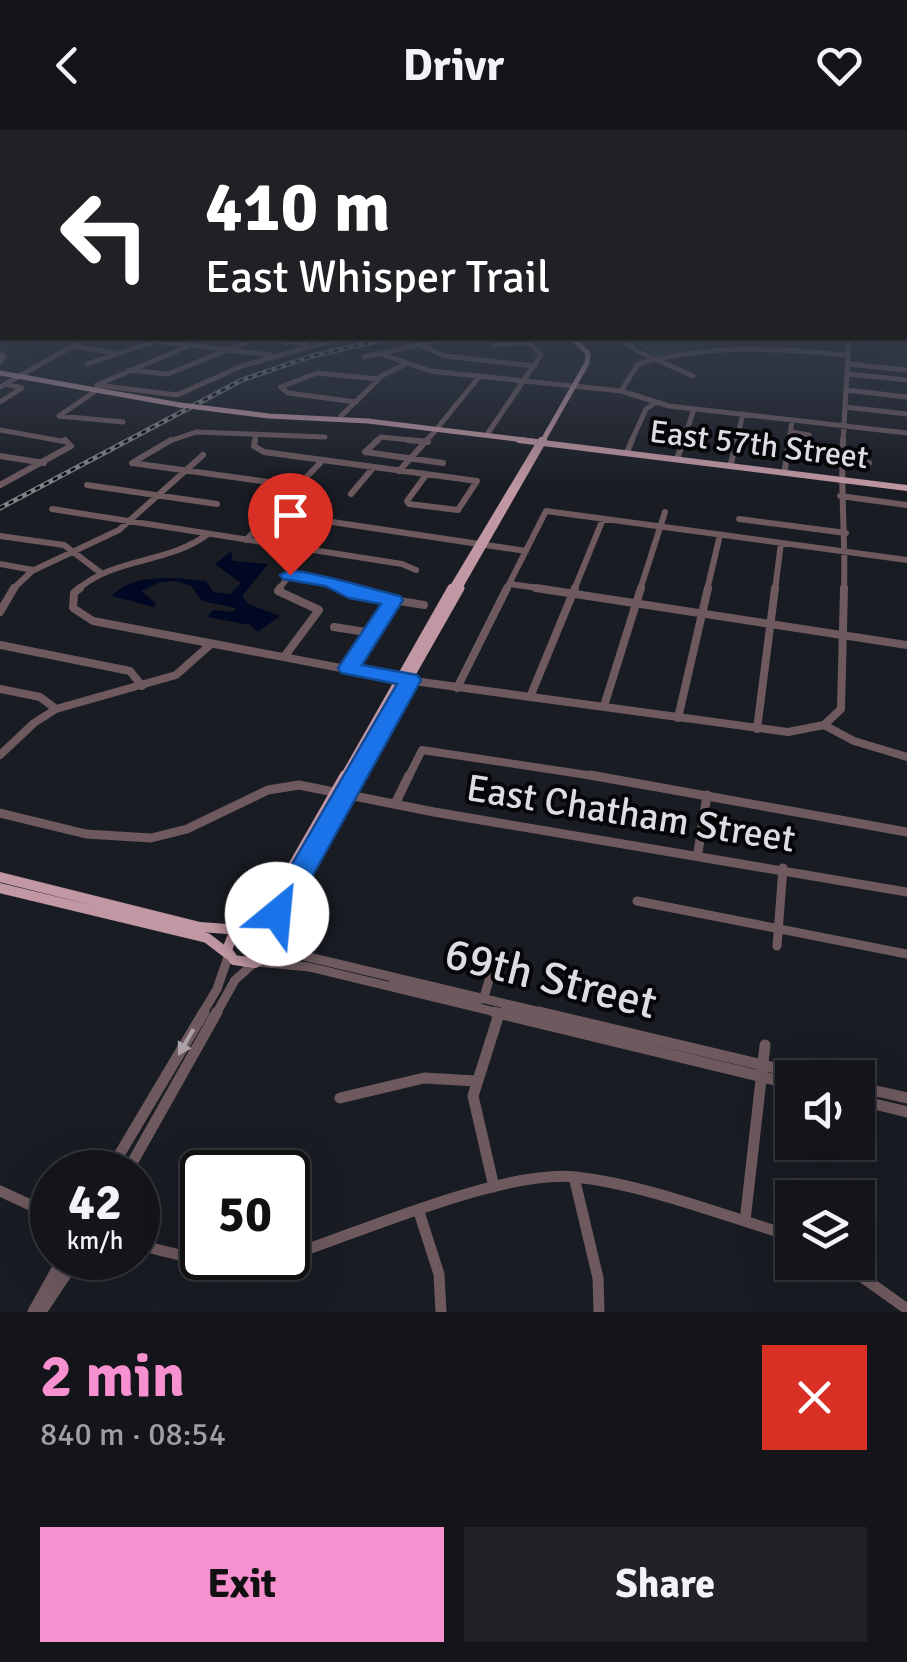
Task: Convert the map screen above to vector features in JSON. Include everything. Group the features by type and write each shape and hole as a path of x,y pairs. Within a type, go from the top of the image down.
{"main road":[{"name":"East 57th Street","path":"40,379 248,414 488,432 841,478"},
{"path":"0,888 207,938 238,962 256,962 269,954 281,905 339,793 577,379"},
{"name":"East 57th Street","path":"248,414 341,416 907,486"},
{"path":"228,954 229,941 266,912 339,793"},
{"path":"0,877 200,927 261,930 272,938"}],"street":[{"path":"113,379 59,416 123,422"},
{"name":"East 57th Street","path":"97,388 177,395 216,379"},
{"path":"301,379 281,387 288,393 356,402"},
{"path":"341,416 378,379"},
{"path":"399,471 428,442 477,379"},
{"path":"498,379 621,391 655,403 694,409 907,433"},
{"path":"488,432 525,379"},
{"path":"621,391 627,379"},
{"path":"208,534 183,552 86,581 72,596 72,608 81,617 457,688 756,729 788,732 824,725 842,709 846,533 840,496 847,379"},
{"path":"0,402 22,388 1,386"},
{"path":"846,390 907,396"},
{"path":"628,450 646,409 655,403"},
{"path":"845,408 907,414"},
{"path":"678,456 694,409"},
{"path":"732,463 743,414"},
{"path":"785,470 792,420"},
{"path":"0,430 70,444 64,452 0,485"},
{"path":"790,432 808,435"},
{"path":"298,486 132,463 188,434 325,437"},
{"path":"256,434 252,443 264,452 477,481 458,510 409,504 407,501 426,475"},
{"path":"428,442 381,436 365,451 443,464"},
{"path":"787,455 806,458"},
{"path":"0,456 44,463"},
{"path":"0,612 2,600 33,570 107,537 203,456"},
{"path":"842,460 869,463"},
{"path":"246,540 322,461"},
{"path":"350,494 373,468"},
{"path":"87,485 217,504"},
{"path":"840,496 907,505"},
{"path":"52,509 402,564 416,570"},
{"path":"457,688 546,511 907,560"},
{"path":"272,512 526,551"},
{"path":"604,706 666,512"},
{"path":"530,698 603,518"},
{"path":"739,518 846,533"},
{"path":"678,718 720,534"},
{"path":"0,536 73,550 102,574"},
{"path":"756,729 781,543"},
{"path":"0,564 33,570"},
{"path":"284,657 319,610 279,592 292,573 330,582 356,594 424,605"},
{"path":"510,584 907,645"},
{"path":"348,668 393,600"},
{"path":"334,627 372,634"},
{"path":"0,756 28,728 56,710 184,671 211,644"},
{"path":"0,645 130,671 142,686"},
{"path":"0,689 40,697 56,710"},
{"path":"824,725 854,742 907,756"},
{"path":"395,804 422,750 707,794 907,832"},
{"name":"East Chatham Street","path":"0,813 86,833 142,838 181,831 284,786 698,852 907,892"},
{"path":"698,852 707,794"},
{"path":"776,946 783,868"},
{"path":"637,901 907,954"},
{"name":"69th Street","path":"272,938 296,954 600,1025 775,1072"},
{"path":"122,1150 217,989 228,954"},
{"path":"139,1150 234,980 256,962 296,964 775,1076"},
{"path":"373,983 406,985 477,1001 484,997 490,977"},
{"path":"494,1188 474,1112 476,1081 499,1014 510,1009 573,1024 600,1025"},
{"path":"745,1222 765,1044"},
{"path":"340,1098 418,1078 442,1076 476,1081"},
{"path":"875,1091 907,1098"},
{"path":"875,1104 907,1112"},
{"path":"574,1178 598,1278 599,1312"},
{"path":"310,1249 494,1188 525,1180 574,1178 775,1231"},
{"path":"0,1192 30,1205"},
{"path":"419,1212 439,1274 441,1312"},
{"path":"34,1312 51,1280"},
{"path":"41,1312 62,1280"},
{"path":"866,1280 907,1309"}],"water":[{"path":"231,551 233,561 268,564 242,596 248,604 280,616 258,632 250,625 207,617 213,610 232,612 236,608 202,601 191,586 176,581 160,582 141,591 156,603 154,607 112,596 132,583 169,578 206,581 213,592 230,594 241,583 215,564"}],"railway":[{"path":"0,508 244,379"}],"route":[{"path":"277,914 410,680 401,675 348,668 393,600 290,575"}]}
